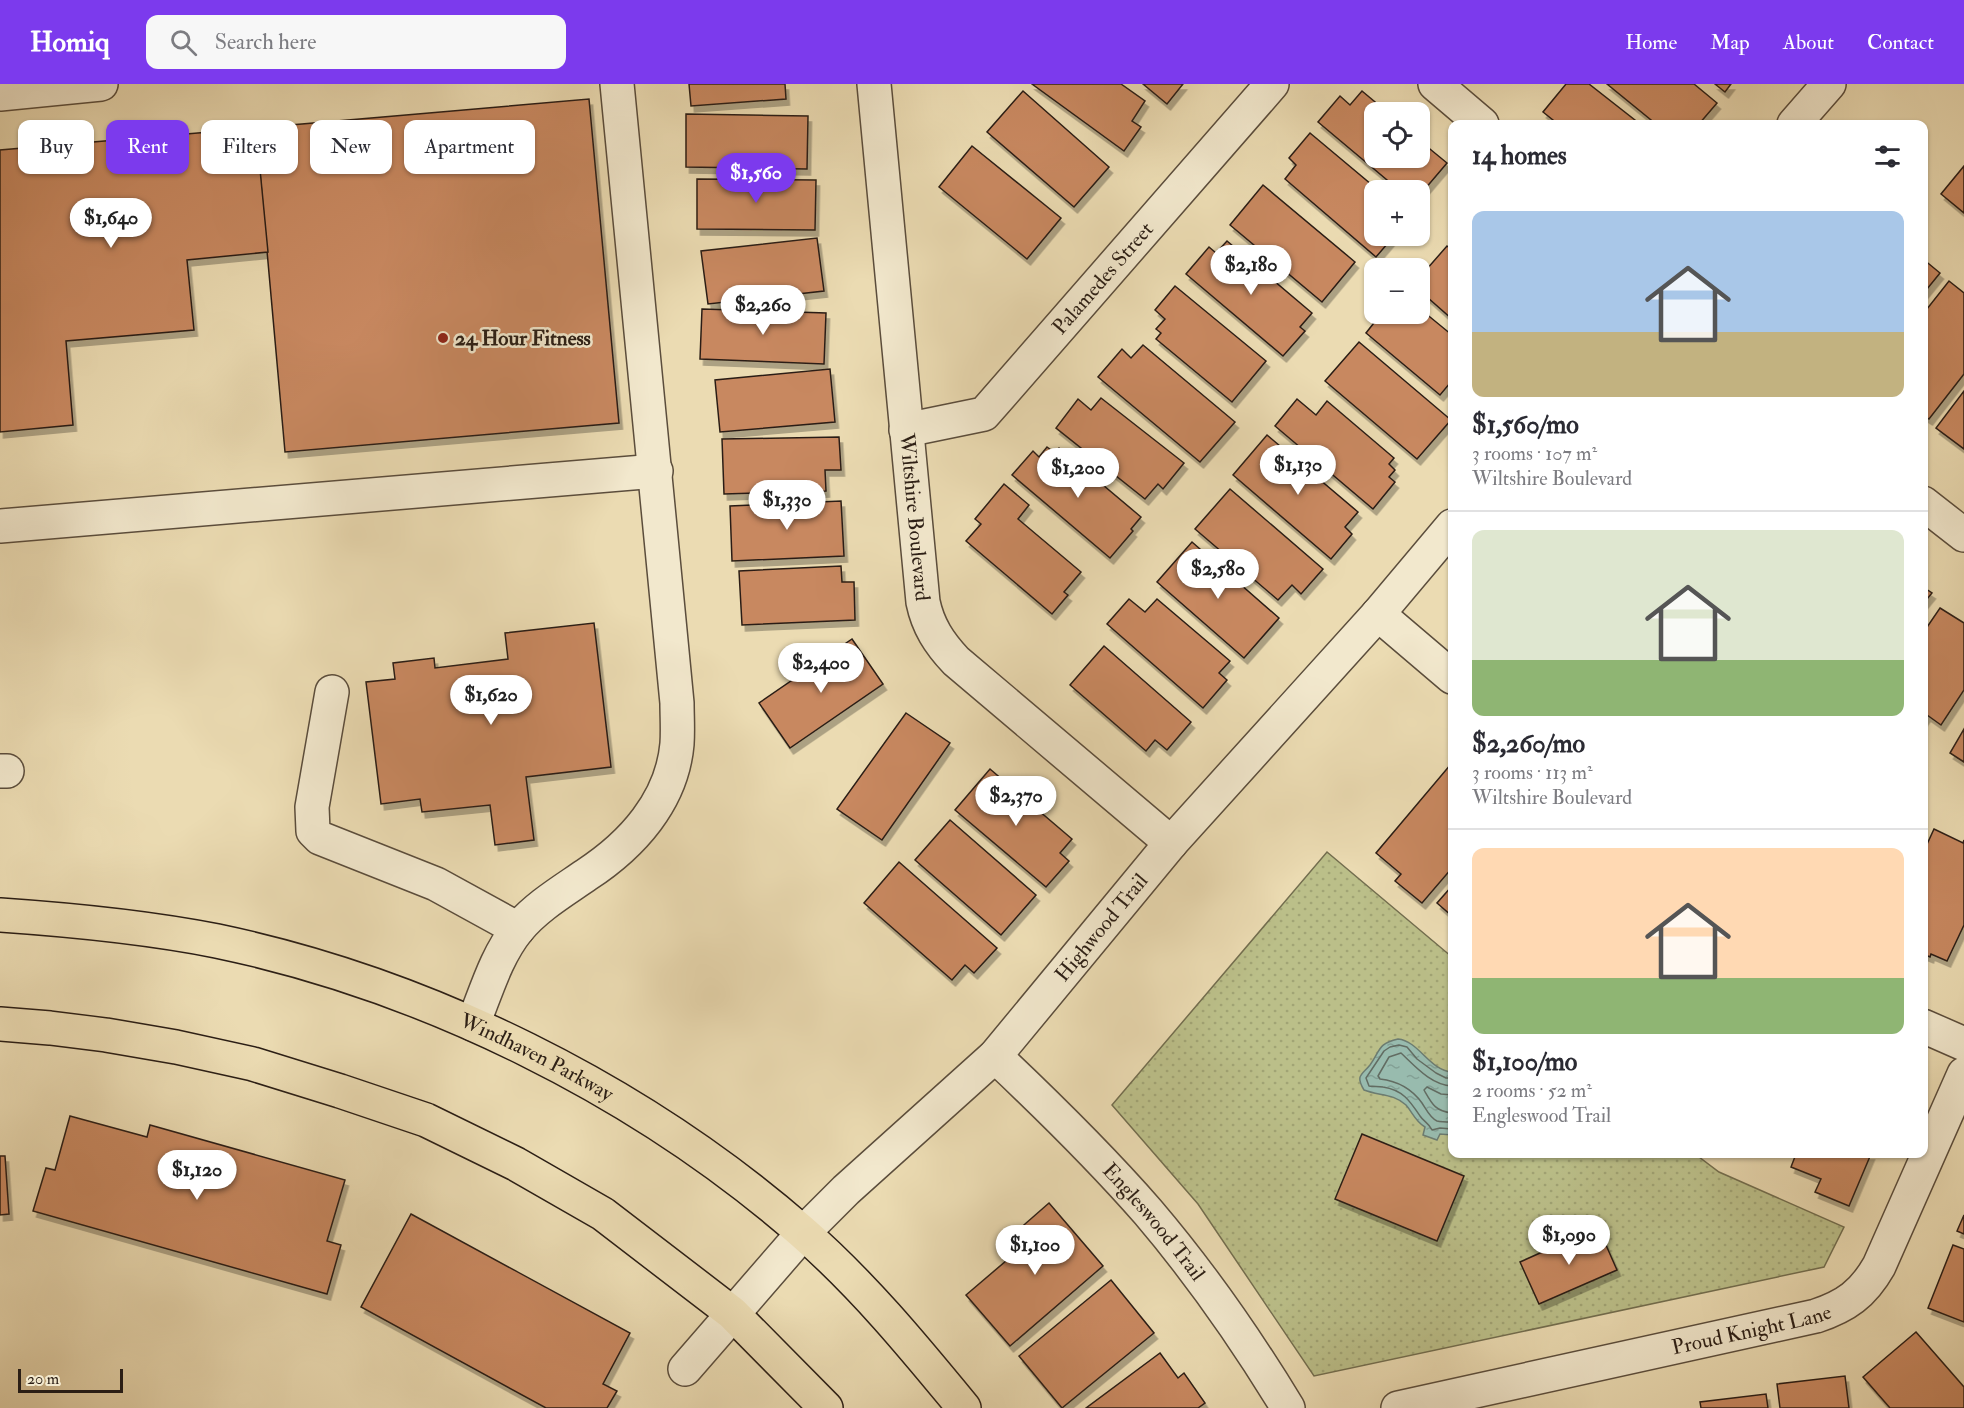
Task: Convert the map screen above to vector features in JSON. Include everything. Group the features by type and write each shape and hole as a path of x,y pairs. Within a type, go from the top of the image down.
{"main road":[{"name":"Windhaven Parkway","path":"0,915 148,929 219,942 286,958 351,978 473,1024 589,1081 641,1112 724,1168 803,1233 864,1291 964,1408"},
{"path":"0,1024 106,1035 253,1064 426,1120 516,1164 603,1214 732,1314 826,1408"}],"street":[{"path":"0,94 102,84"},
{"path":"473,1024 497,964 518,929 545,904 607,861 634,836 655,808 669,778 677,746 677,703 656,471 617,84"},
{"name":"Wiltshire Boulevard","path":"874,84 923,602 928,621 937,638 956,661 1171,843"},
{"name":"Palamedes Street","path":"906,430 984,414 1272,84"},
{"path":"1435,84 1477,120"},
{"path":"1798,120 1829,84"},
{"path":"0,526 656,471"},
{"path":"1928,507 1964,535"},
{"name":"Highwood Trail","path":"685,1369 803,1233 846,1190 995,1056 1171,843 1378,614 1448,531"},
{"path":"1378,614 1448,674"},
{"path":"332,692 312,807 313,831 320,838 436,884 518,929"},
{"path":"1928,1028 1964,1044"},
{"name":"Engleswood Trail","path":"995,1056 1093,1151 1147,1211 1189,1262 1264,1368 1288,1408"},
{"name":"Proud Knight Lane","path":"1928,1156 1964,1074"},
{"name":"Proud Knight Lane","path":"1398,1408 1816,1316 1842,1306 1867,1286 1880,1266 1927,1158"}],"green space":[{"path":"1327,852 1448,954 1448,1158 1700,1158 1719,1172 1844,1227 1824,1267 1314,1376 1198,1204 1112,1105"}],"water":[{"path":"1398,1039 1405,1041 1437,1066 1448,1071 1448,1135 1440,1134 1437,1140 1423,1135 1425,1127 1401,1101 1364,1090 1360,1081 1361,1076 1380,1048"}],"building":[{"path":"689,84 785,84 786,99 691,106"},
{"path":"1032,84 1121,84 1145,101 1132,121 1141,127 1124,151"},
{"path":"1143,84 1183,84 1167,104"},
{"path":"1566,84 1589,84 1635,120 1553,120 1543,112"},
{"path":"1607,84 1694,84 1717,103 1702,120 1651,120"},
{"path":"1715,84 1731,84 1725,92"},
{"path":"1023,91 1109,167 1074,207 987,132"},
{"path":"1362,91 1375,102 1364,102 1364,161 1318,122 1340,96 1350,105"},
{"name":"24 Hour Fitness","path":"589,99 619,423 285,452 260,174 298,174 298,124 310,123 310,174 392,174 392,120 348,120"},
{"path":"686,114 808,116 807,169 686,167"},
{"path":"201,133 201,174 260,174 268,252 187,260 194,330 66,341 73,425 0,432 0,150 18,148 18,174 94,174 94,142 106,141 106,174 189,174 189,134"},
{"path":"1310,133 1366,180 1364,180 1364,246 1385,246 1376,257 1285,179 1296,165 1289,158"},
{"path":"972,146 1061,218 1027,259 939,187"},
{"path":"1430,149 1447,163 1430,183 1430,180 1387,180 1373,168 1430,168"},
{"path":"1964,166 1964,213 1941,194"},
{"path":"697,179 816,180 815,230 697,229"},
{"path":"1263,185 1355,262 1322,302 1230,225"},
{"path":"817,238 824,291 708,304 701,251"},
{"path":"1227,241 1312,313 1300,327 1305,331 1283,356 1186,274 1209,247 1216,253"},
{"path":"1447,246 1448,247 1448,315 1430,300 1430,265"},
{"path":"1928,263 1940,273 1928,288"},
{"path":"1949,281 1964,293 1964,374 1929,419 1928,418 1928,308"},
{"path":"1175,286 1266,361 1232,402 1156,339 1161,333 1156,329 1165,319 1155,310"},
{"path":"702,309 826,313 824,364 700,359"},
{"path":"1430,317 1448,332 1448,385 1440,395 1366,333 1373,324 1430,324"},
{"path":"1359,342 1448,417 1448,423 1417,459 1325,381"},
{"path":"1143,345 1235,422 1200,462 1098,377 1122,349 1131,358"},
{"path":"830,369 835,422 720,432 715,380"},
{"path":"1964,391 1964,449 1936,428"},
{"path":"1101,398 1184,463 1163,489 1158,484 1145,499 1056,428 1078,399 1091,410"},
{"path":"1297,399 1316,415 1327,401 1394,458 1389,464 1395,470 1389,477 1395,482 1373,509 1275,426"},
{"path":"1267,435 1358,512 1345,527 1352,534 1331,559 1233,475"},
{"path":"839,437 841,470 825,470 826,491 724,494 722,439"},
{"path":"1047,447 1055,453 1059,448 1141,517 1131,529 1133,531 1110,558 1012,475 1033,451 1039,457"},
{"path":"1004,484 1029,505 1018,519 1081,572 1064,592 1068,595 1052,614 966,541 981,524 975,519"},
{"path":"1230,489 1323,569 1301,594 1292,585 1278,600 1195,529"},
{"path":"841,501 844,556 732,561 730,506"},
{"path":"1192,542 1279,618 1244,658 1157,582"},
{"path":"841,566 842,582 854,582 855,620 742,625 739,571"},
{"path":"1129,599 1145,612 1157,599 1230,661 1219,673 1227,680 1203,708 1107,624"},
{"path":"1940,608 1964,623 1964,690 1941,725 1928,716 1928,626"},
{"path":"594,623 611,767 526,777 534,840 495,845 490,805 422,812 420,799 381,804 366,682 395,679 393,663 434,658 435,668 508,659 505,633"},
{"path":"852,639 883,684 790,748 759,703"},
{"path":"1104,646 1191,722 1167,750 1155,740 1146,751 1070,685"},
{"path":"906,713 950,743 882,840 837,809"},
{"path":"1964,729 1964,762 1950,753"},
{"path":"1448,768 1448,873 1422,903 1395,881 1401,874 1376,853"},
{"path":"990,769 1072,839 1060,853 1069,861 1046,887 955,810"},
{"path":"950,820 1036,895 1001,935 915,860"},
{"path":"1934,829 1963,843 1964,840 1964,925 1947,961 1931,954 1930,957 1928,956 1928,842"},
{"path":"899,862 997,948 974,973 965,965 952,980 864,903"},
{"path":"1448,891 1448,913 1437,903"},
{"path":"70,1116 147,1137 150,1125 345,1180 327,1241 341,1245 327,1294 33,1211 46,1168 55,1170"},
{"path":"1362,1134 1464,1176 1437,1241 1335,1199"},
{"path":"0,1156 5,1156 9,1214 0,1215"},
{"path":"1794,1158 1869,1158 1849,1206 1815,1192 1821,1179 1791,1167"},
{"path":"1049,1203 1103,1266 1010,1346 966,1295 1027,1243 1017,1231"},
{"path":"411,1214 630,1333 603,1384 617,1391 607,1408 546,1408 361,1307"},
{"path":"1964,1215 1964,1234 1957,1231"},
{"path":"1598,1227 1617,1270 1539,1304 1520,1262"},
{"path":"1953,1245 1964,1249 1964,1322 1928,1308"},
{"path":"1111,1280 1154,1333 1062,1408 1019,1356"},
{"path":"1916,1332 1964,1387 1964,1408 1890,1408 1863,1377"},
{"path":"1160,1353 1178,1378 1184,1373 1205,1403 1198,1408 1086,1408"},
{"path":"1845,1376 1849,1408 1780,1408 1777,1384"},
{"path":"1766,1394 1768,1408 1701,1408 1700,1402"}],"place":[{"name":"24 Hour Fitness","path":"443,338"}]}
